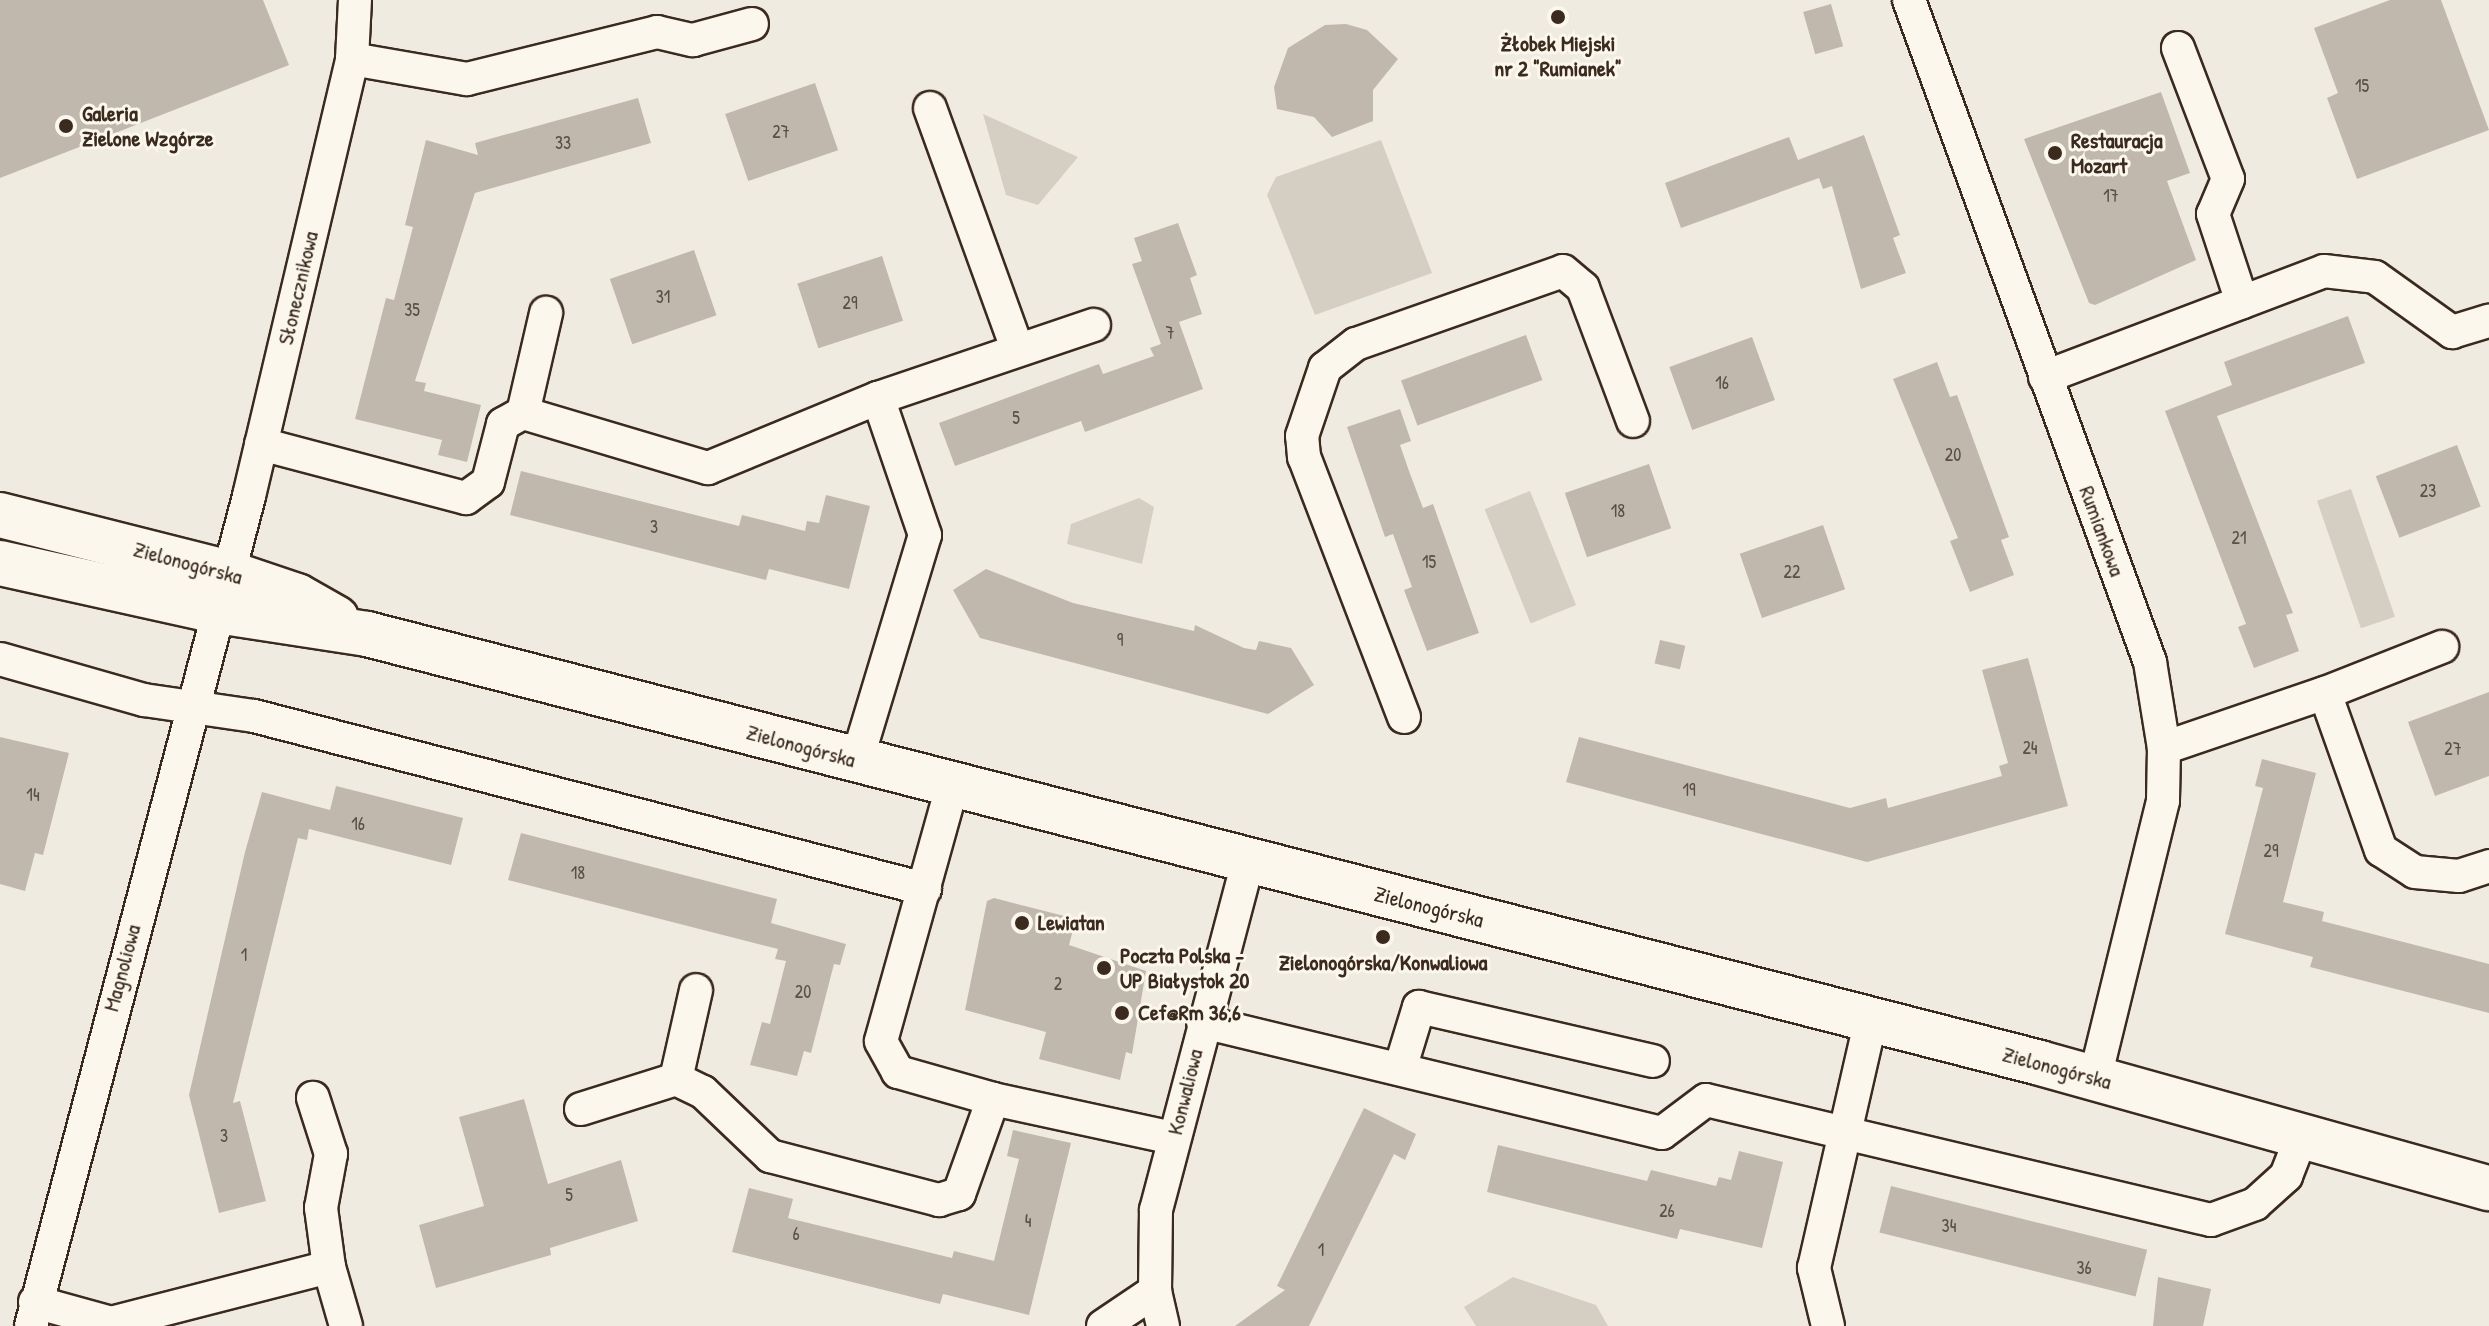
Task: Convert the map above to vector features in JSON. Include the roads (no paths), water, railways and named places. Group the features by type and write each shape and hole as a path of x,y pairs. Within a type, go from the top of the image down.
{"street":[{"name":"Słonecznikowa","path":"223,592 352,59 355,0"},
{"name":"Rumiankowa","path":"1909,0 2150,662 2164,748 2163,801 2095,1078"},
{"path":"352,59 467,79 657,32 693,40 752,24"},
{"path":"2178,48 2228,179 2213,214 2242,302"},
{"path":"930,108 1017,348"},
{"path":"1404,717 1304,457 1302,436 1325,368 1356,344 1563,271 1583,288 1633,421"},
{"path":"2045,377 2324,271 2375,277 2452,332 2489,321"},
{"path":"523,413 546,313"},
{"path":"261,444 466,498 488,482 503,424 523,413 708,468 878,398 1017,348 1094,325"},
{"path":"857,760 925,535 878,398"},
{"name":"Zielonogórska","path":"0,515 223,592"},
{"name":"Zielonogórska","path":"0,563 223,592 297,596 367,634 952,787 1871,1019 2489,1188"},
{"name":"Magnoliowa","path":"33,1314 190,706 223,592"},
{"path":"2164,748 2325,693 2442,647"},
{"path":"0,659 144,700 237,712 925,889"},
{"path":"2325,693 2381,850 2415,872 2459,876 2489,866"},
{"path":"952,787 883,1051 898,1072 993,1099 1173,1138"},
{"name":"Konwaliowa","path":"1163,1326 1155,1291 1156,1210 1203,1022 1248,862"},
{"path":"676,1079 696,990"},
{"path":"1400,1069 1419,1007 1653,1061"},
{"path":"1828,1326 1814,1268 1871,1019"},
{"path":"1203,1022 1662,1133 1706,1100 1846,1136 2211,1220 2255,1204 2286,1176 2302,1135"},
{"path":"581,1109 676,1079 703,1092 770,1156 939,1200 959,1194 965,1186 993,1099"},
{"path":"313,1098 331,1154 321,1208 329,1267 346,1326"},
{"path":"33,1314 111,1323 329,1267"},
{"path":"1103,1326 1155,1291"}],"place":[{"name":"Żłobek Miejski nr 2 \"Rumianek\"","path":"1558,17"},
{"name":"Galeria Zielone Wzgórze","path":"66,126"},
{"name":"Restauracja Mozart","path":"2055,153"},
{"name":"Lewiatan","path":"1022,923"},
{"name":"Zielonogórska/Konwaliowa","path":"1383,937"},
{"name":"Poczta Polska - UP Białystok 20","path":"1104,968"},
{"name":"Cef@Rm 36,6","path":"1122,1013"}]}
